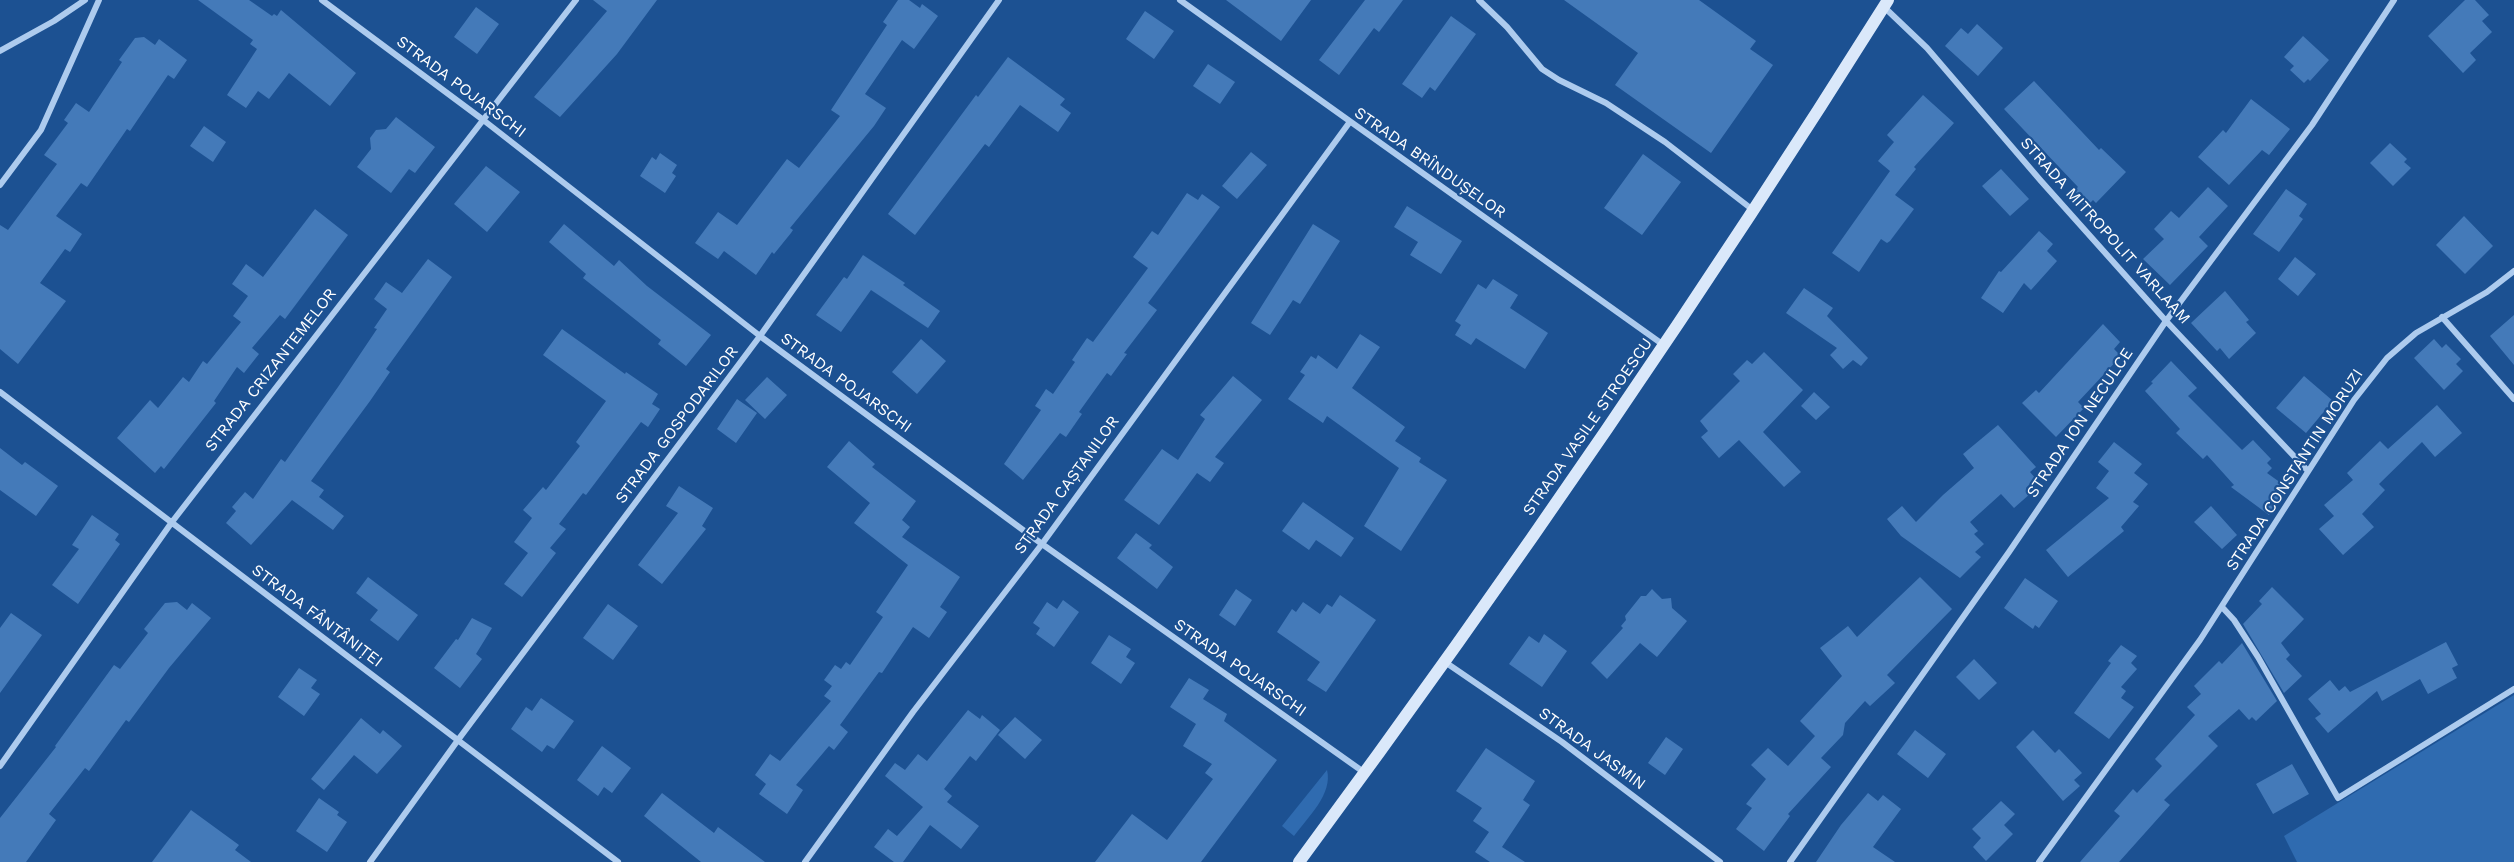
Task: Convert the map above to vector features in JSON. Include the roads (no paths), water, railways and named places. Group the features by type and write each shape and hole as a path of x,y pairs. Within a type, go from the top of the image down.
{"main road":[{"name":"STRADA VASILE STROESCU","path":"1299,862 1445,662 1665,346 1886,3"}],"street":[{"path":"0,51 54,21 85,0"},
{"path":"0,184 41,130 99,0"},
{"name":"STRADA POJARSCHI","path":"322,0 482,119 760,336 1042,544 1365,773"},
{"name":"STRADA CRIZANTEMELOR","path":"0,766 172,522 576,0"},
{"name":"STRADA GOSPODARILOR","path":"370,862 458,740 760,336 999,0"},
{"name":"STRADA BRÎNDUȘELOR","path":"1180,0 1349,123 1665,346"},
{"path":"1479,0 1507,27 1542,69 1566,84 1606,103 1665,142 1753,210"},
{"name":"STRADA ION NECULCE","path":"1790,862 2009,552 2166,321 2312,125 2394,0"},
{"name":"STRADA MITROPOLIT VARLAAM","path":"1886,3 2166,321 2308,471"},
{"name":"STRADA CAȘTANILOR","path":"805,862 912,711 1042,544 1349,123"},
{"name":"STRADA CONSTANTIN MORUZI","path":"2039,862 2200,640 2354,400 2387,358 2416,333 2487,292 2514,271"},
{"path":"2442,317 2514,399"},
{"name":"STRADA FÂNTÂNIȚEI","path":"0,392 618,862"},
{"path":"2222,607 2234,620 2258,657 2338,798 2514,689"},
{"name":"STRADA JASMIN","path":"1445,662 1562,742 1720,862"}]}
